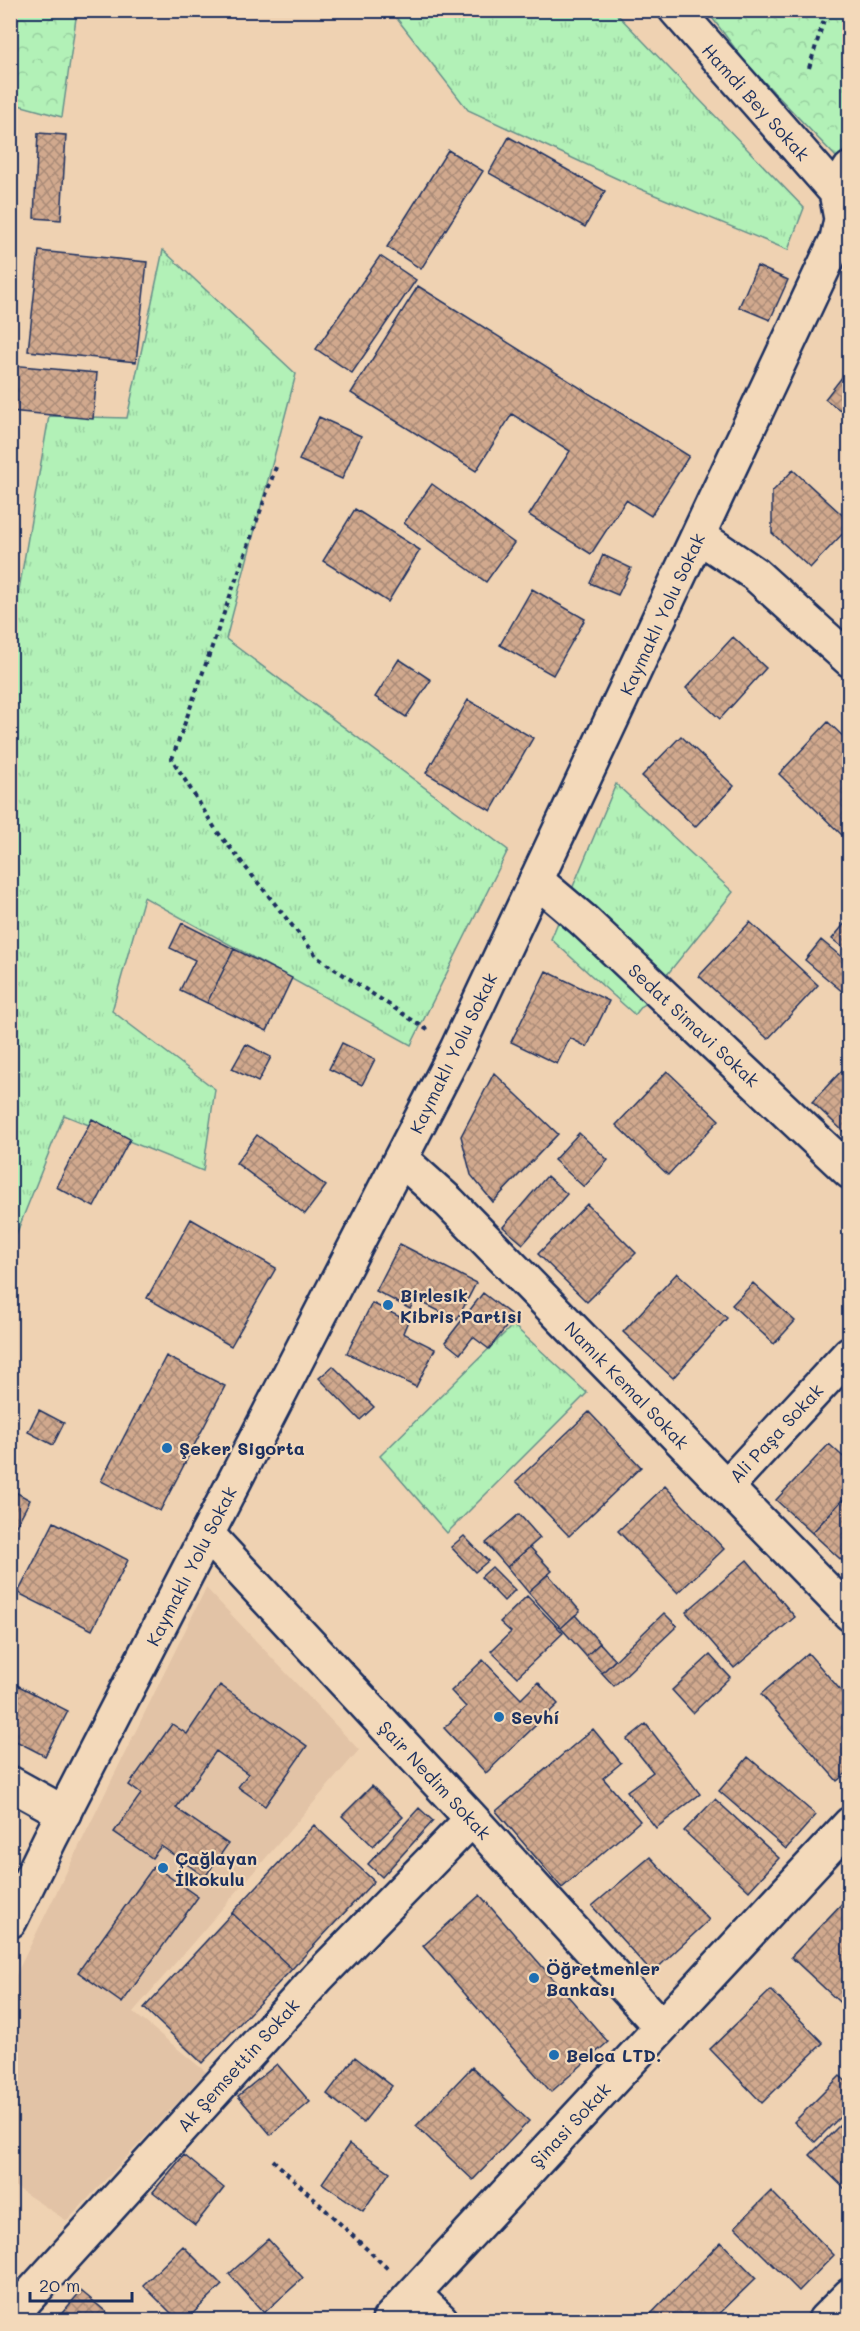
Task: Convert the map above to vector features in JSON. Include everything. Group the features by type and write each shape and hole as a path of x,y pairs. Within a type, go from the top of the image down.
{"street":[{"name":"Hamdi Bey Sokak","path":"676,10 845,187"},
{"name":"Kaymaklı Yolu Sokak","path":"10,1921 457,1049 837,239 845,187"},
{"path":"699,536 755,574 849,660"},
{"name":"Sedat Simavi Sokak","path":"536,880 849,1172"},
{"name":"Namık Kemal Sokak","path":"401,1159 448,1202 849,1614"},
{"name":"Ali Paşa Sokak","path":"726,1487 849,1353"},
{"name":"Şair Nedim Sokak","path":"207,1534 472,1819 661,2027"},
{"path":"10,1783 64,1813"},
{"name":"Ak Şemsettin Sokak","path":"10,2317 318,1977 472,1819"},
{"name":"Şinasi Sokak","path":"389,2320 849,1824"},
{"path":"414,2294 441,2320"},
{"path":"825,2320 849,2295"}],"path":[{"path":"809,68 827,10"},
{"path":"276,467 172,759 216,830 318,958 457,1049"},
{"path":"273,2160 414,2294"}],"shaded area":[{"name":"Çağlayan İlkokulu","path":"206,1588 359,1750 133,2012 206,2072 67,2221 11,2184 10,1987"}],"green space":[{"path":"10,11 77,11 62,117 11,103"},
{"path":"391,11 614,11 804,208 788,250 633,186 468,110"},
{"path":"707,11 849,11 849,142 839,160 746,63"},
{"path":"163,250 296,374 226,639 508,850 411,1045 144,897 112,1011 215,1089 203,1171 64,1115 11,1247 11,612 15,613 49,416 127,418"},
{"path":"616,784 733,892 635,1015 551,939"},
{"path":"513,1325 587,1393 447,1533 380,1456"}],"building":[{"path":"38,133 66,135 61,220 34,218"},
{"path":"509,137 605,191 585,227 489,173"},
{"path":"448,150 483,171 421,269 387,247"},
{"path":"39,251 147,262 136,362 28,351"},
{"path":"380,256 416,280 352,373 316,349"},
{"path":"757,266 788,280 770,320 739,307"},
{"path":"10,284 16,285 10,344"},
{"path":"418,286 689,456 651,516 626,500 591,554 529,515 570,451 512,414 476,471 351,393"},
{"path":"10,365 97,373 93,419 10,411"},
{"path":"850,367 850,417 825,399"},
{"path":"319,417 361,436 342,479 299,460"},
{"path":"793,470 850,522 850,526 810,568 772,533 772,492"},
{"path":"432,484 514,543 486,582 404,523"},
{"path":"355,509 420,550 388,602 323,561"},
{"path":"603,555 631,568 618,595 590,583"},
{"path":"532,589 585,619 553,675 500,645"},
{"path":"733,637 766,668 720,719 686,688"},
{"path":"399,659 431,680 406,717 375,697"},
{"path":"468,700 533,738 491,811 426,773"},
{"path":"828,722 850,743 850,831 844,837 779,774"},
{"path":"681,736 734,786 695,827 642,776"},
{"path":"850,917 850,953 832,939"},
{"path":"750,922 818,985 768,1039 699,976"},
{"path":"182,923 234,949 207,1003 180,990 195,960 170,948"},
{"path":"821,940 850,964 850,987 844,993 805,960"},
{"path":"234,949 292,978 267,1031 207,1003"},
{"path":"546,971 609,1001 587,1047 570,1038 557,1064 511,1042"},
{"path":"342,1043 375,1059 362,1085 329,1069"},
{"path":"246,1044 271,1057 258,1082 232,1069"},
{"path":"850,1062 850,1128 845,1133 812,1102"},
{"path":"667,1071 719,1120 668,1175 616,1125"},
{"path":"494,1073 558,1134 493,1202 471,1175 461,1136"},
{"path":"92,1119 130,1139 94,1207 56,1187"},
{"path":"579,1133 608,1160 584,1187 554,1160"},
{"path":"257,1135 326,1186 305,1214 236,1163"},
{"path":"547,1176 567,1194 523,1244 503,1227"},
{"path":"587,1204 636,1253 587,1302 538,1254"},
{"path":"191,1219 276,1268 231,1346 147,1298"},
{"path":"400,1244 476,1283 457,1320 415,1299 410,1309 376,1291"},
{"path":"677,1273 727,1318 673,1378 623,1332"},
{"path":"753,1283 795,1321 774,1344 732,1305"},
{"path":"483,1293 514,1317 489,1349 473,1337 460,1354 445,1342"},
{"path":"372,1303 408,1321 403,1333 435,1349 416,1387 347,1353"},
{"path":"166,1356 225,1386 160,1511 101,1481"},
{"path":"333,1366 374,1407 360,1420 319,1378"},
{"path":"39,1410 64,1423 53,1445 28,1432"},
{"path":"589,1412 641,1467 569,1536 516,1481"},
{"path":"829,1444 850,1463 850,1492 812,1533 776,1500"},
{"path":"665,1486 724,1549 678,1593 618,1531"},
{"path":"10,1489 30,1500 10,1537"},
{"path":"842,1500 850,1506 850,1568 812,1533"},
{"path":"519,1514 540,1538 507,1567 486,1543"},
{"path":"54,1522 128,1560 92,1630 18,1593"},
{"path":"464,1536 488,1561 475,1572 451,1547"},
{"path":"530,1547 552,1571 528,1592 507,1567"},
{"path":"747,1560 795,1617 734,1668 686,1612"},
{"path":"492,1567 515,1590 504,1601 481,1577"},
{"path":"548,1574 580,1611 561,1628 528,1592"},
{"path":"527,1596 563,1633 517,1677 491,1651 511,1632 500,1622"},
{"path":"664,1613 677,1626 614,1686 602,1673"},
{"path":"575,1615 600,1643 586,1656 561,1628"},
{"path":"600,1643 615,1660 602,1673 586,1656"},
{"path":"808,1653 850,1701 850,1770 837,1781 761,1694"},
{"path":"710,1655 730,1677 693,1713 672,1690"},
{"name":"Sevhí","path":"483,1660 521,1699 538,1682 558,1704 486,1773 444,1728 466,1707 451,1691"},
{"path":"15,1684 68,1711 45,1756 10,1738 10,1694"},
{"path":"220,1685 307,1746 265,1806 238,1787 248,1774 216,1751 176,1808 228,1844 205,1877 161,1846 152,1858 114,1832 141,1794 129,1785 172,1724 187,1734"},
{"path":"646,1724 700,1794 656,1828 627,1791 653,1772 627,1739"},
{"path":"593,1729 621,1763 603,1778 640,1821 562,1888 496,1811"},
{"path":"748,1757 816,1815 786,1849 719,1791"},
{"path":"372,1786 403,1817 373,1846 342,1816"},
{"path":"715,1799 779,1858 749,1891 684,1831"},
{"path":"419,1808 433,1821 382,1877 368,1864"},
{"path":"314,1825 374,1881 292,1969 232,1913"},
{"path":"650,1857 709,1920 652,1973 592,1906"},
{"path":"154,1866 198,1897 122,2003 78,1972"},
{"path":"480,1895 608,2042 551,2092 423,1946"},
{"path":"850,1895 850,2012 791,1957"},
{"path":"232,1913 292,1969 202,2063 144,2008"},
{"path":"771,1990 823,2043 762,2103 710,2049"},
{"path":"355,2057 392,2086 363,2123 327,2094"},
{"path":"277,2064 310,2102 271,2135 238,2096"},
{"path":"472,2067 529,2121 473,2180 416,2126"},
{"path":"840,2076 850,2085 850,2107 815,2142 794,2122"},
{"path":"850,2115 850,2194 810,2155"},
{"path":"349,2144 390,2172 363,2211 322,2183"},
{"path":"184,2155 224,2188 195,2225 153,2192"},
{"path":"771,2191 834,2255 799,2291 735,2227"},
{"path":"268,2239 303,2278 264,2313 229,2274"},
{"path":"721,2242 756,2278 713,2320 645,2320"},
{"path":"183,2246 222,2285 186,2320 178,2320 143,2285"},
{"path":"81,2291 116,2320 56,2320"}],"place":[{"name":"Birlesik Kibris Partisi","path":"388,1305"},
{"name":"Şeker Sigorta","path":"167,1448"},
{"name":"Sevhí","path":"499,1717"},
{"name":"Çağlayan İlkokulu","path":"163,1868"},
{"name":"Öğretmenler Bankası","path":"534,1978"},
{"name":"Belca LTD.","path":"554,2055"}]}
